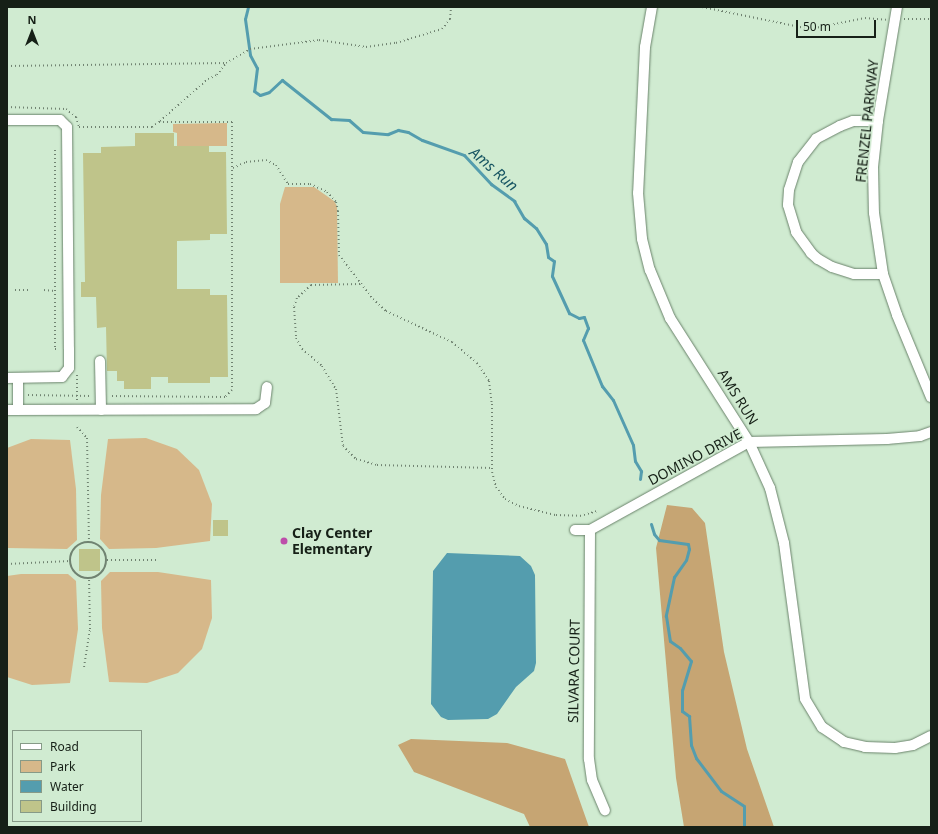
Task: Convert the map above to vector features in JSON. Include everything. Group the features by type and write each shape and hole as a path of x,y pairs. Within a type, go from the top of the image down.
{"street":[{"name":"AMS RUN","path":"652,7 645,48 638,193 642,239 652,277 670,318 750,442 770,488 781,527 805,699 822,727 839,740 865,747 895,748 913,745 931,736"},
{"name":"FRENZEL PARKWAY","path":"897,7 878,121 873,188 884,274 896,315 931,397"},
{"path":"7,120 60,120 67,127 69,349 69,368 62,377 7,378"},
{"path":"878,121 853,121 816,139 798,162 789,190 788,205 796,232 811,253 818,259 848,272 884,274"},
{"path":"100,361 100,410"},
{"path":"18,378 18,410"},
{"path":"7,410 256,409 265,402 267,387"},
{"name":"DOMINO DRIVE","path":"575,530 590,530 750,442 887,439 920,436 931,432"},
{"name":"SILVARA COURT","path":"590,530 589,759 592,780 605,810"}],"path":[{"path":"79,127 152,127 208,79 217,75 226,63 250,49 319,40 366,47 396,43 442,29 450,19 451,7"},
{"path":"702,7 810,29 865,18 894,20 931,19"},
{"path":"7,66 226,63"},
{"path":"110,396 225,397 232,390 232,122 159,122"},
{"path":"55,150 55,349 69,349"},
{"path":"233,168 246,162 266,160 279,169 288,184 317,186 333,197 338,211 339,255 360,284 386,311 452,342 477,363 489,381 492,404 492,468 496,487 505,499 519,506 569,516 597,511"},
{"path":"360,284 312,285 297,298 294,307 296,338 302,349 322,366 336,389 343,446 356,459 377,465 492,468"},
{"path":"15,290 28,290"},
{"path":"44,290 60,291"},
{"path":"25,395 91,396"},
{"path":"77,427 87,438 89,542"},
{"path":"89,542 104,549 107,560 100,575 89,579 78,575 70,561 73,549 89,542"},
{"path":"107,560 157,560"},
{"path":"7,564 70,561"},
{"path":"84,667 90,629 89,579"}],"green space":[{"path":"227,123 227,146 177,146 177,133 173,132 173,124"},
{"path":"285,187 314,187 334,201 337,206 338,283 280,283 280,204"},
{"path":"146,438 177,449 199,470 212,504 210,541 156,548 109,549 100,539 101,495 108,439"},
{"path":"31,439 70,440 76,489 77,540 67,549 7,548 7,448"},
{"path":"110,572 158,572 211,580 212,618 202,649 178,673 147,683 109,682 102,628 101,581"},
{"path":"21,574 68,574 76,581 78,629 70,683 32,685 7,677 7,576"}],"shaded area":[{"path":"667,505 692,508 705,523 724,652 747,749 774,827 684,827 676,778 656,548"},
{"path":"411,739 507,743 565,759 589,827 530,827 524,814 414,772 398,745"}],"water":[{"path":"447,553 520,556 531,566 535,575 536,663 534,671 516,687 497,714 488,719 448,720 441,717 431,704 433,571"}],"building":[{"path":"135,133 174,133 174,146 209,146 209,152 226,152 227,234 210,234 210,240 177,241 177,289 210,289 210,295 227,295 228,377 210,377 210,383 168,383 168,377 151,377 151,389 124,389 124,381 117,381 117,371 107,371 106,327 97,328 96,297 81,297 81,282 85,282 83,153 101,153 101,147 135,146"},
{"path":"213,520 228,520 228,536 213,536"},
{"path":"79,549 100,549 100,571 79,571"}],"waterway":[{"name":"Ams Run","path":"248,7 245,19 250,55 257,68 254,91 260,95 269,92 282,80 331,119 349,120 363,132 388,134 398,130 408,132 422,140 464,155 491,184 514,201 524,218 536,228 546,244 548,257 554,261 552,276 569,313 579,318 584,317 588,328 583,340 602,386 613,400 633,445 635,461 641,471 640,479"},
{"name":"Ams Run","path":"651,524 654,534 659,540 688,544 689,549 686,560 674,577 666,616 670,641 680,648 691,661 682,690 682,711 689,716 691,745 696,758 721,791 744,806 744,827"}],"place":[{"name":"Clay Center Elementary","path":"284,541"}]}
